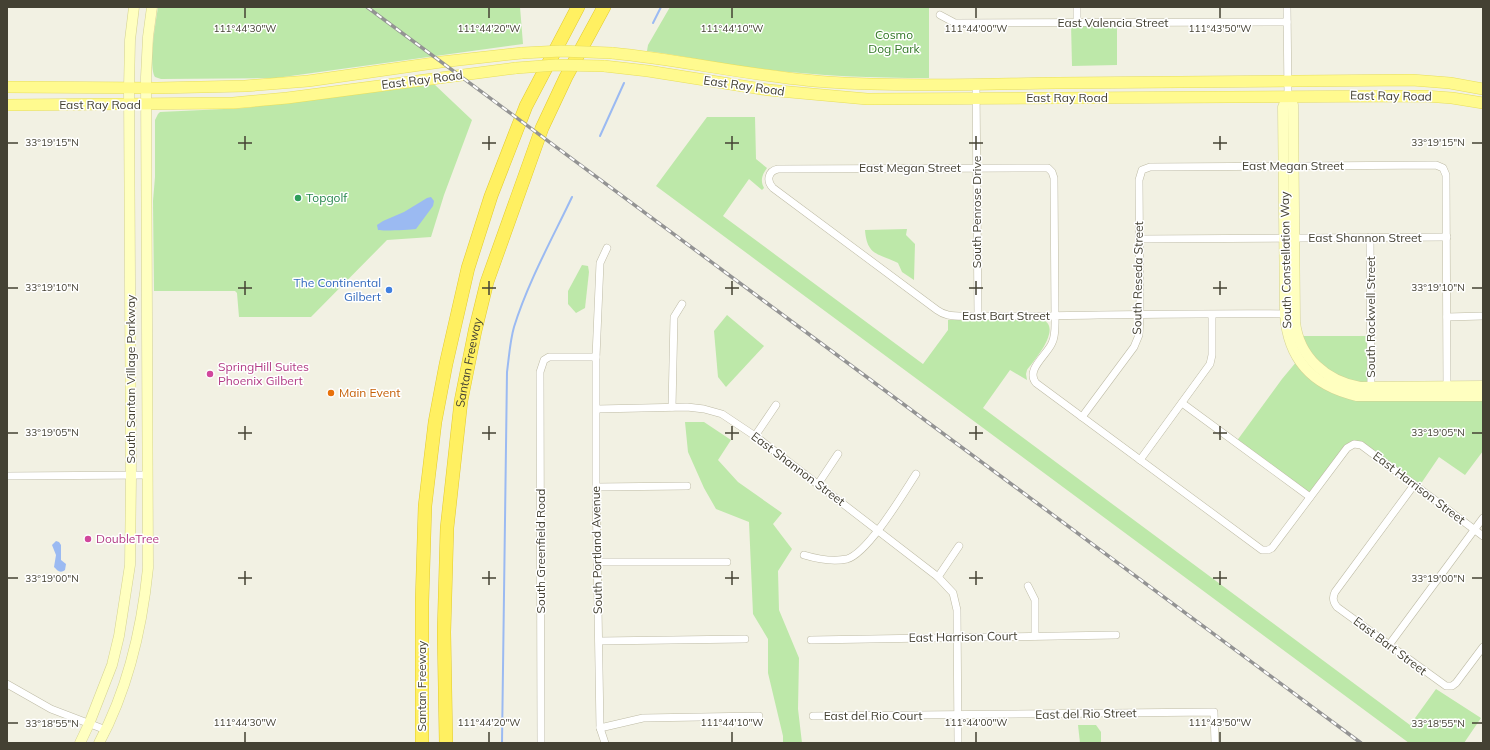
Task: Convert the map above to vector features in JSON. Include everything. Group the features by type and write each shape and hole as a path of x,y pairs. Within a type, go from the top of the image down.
{"highway":[{"name":"Santan Freeway","path":"422,743 422,602 425,506 435,422 446,364 468,268 491,196 526,106 578,7"},
{"name":"Santan Freeway","path":"446,743 444,632 447,528 461,401 475,331 487,282 542,128 566,77 604,7"}],"main road":[{"name":"South Santan Village Parkway","path":"80,743 112,665 120,636 130,565 129,88 130,40 134,7"},
{"name":"South Santan Village Parkway","path":"99,743 106,730 127,673 139,630 145,599 148,568 146,88 148,37 152,7"},
{"name":"East Ray Road","path":"7,87 146,88 245,86 308,81 454,60 522,53 568,51 652,57 810,81 881,84 1288,89 1425,96 1452,98 1483,103"},
{"name":"East Ray Road","path":"7,105 213,104 254,102 516,68 556,65 604,66 648,71 737,86 808,95 867,99 976,99 1288,89 1412,80 1450,83 1483,89"},
{"name":"South Constellation Way","path":"1288,89 1283,107 1289,166 1290,314 1307,355 1317,368 1337,380 1372,394"},
{"path":"130,286 147,286"},
{"path":"1372,394 1447,386 1483,386"},
{"path":"1372,394 1483,396"}],"street":[{"path":"1077,7 1077,23"},
{"path":"1287,7 1288,89"},
{"name":"East Valencia Street","path":"940,15 954,23 1287,22"},
{"name":"South Penrose Drive","path":"976,84 978,316"},
{"name":"East Megan Street","path":"1142,170 1150,167 1436,165 1444,169 1446,175 1447,237"},
{"name":"East Megan Street","path":"769,176 772,171 778,169 1048,168 1052,172 1054,178 1054,316"},
{"name":"South Reseda Street","path":"1082,417 1136,344 1140,335 1139,180 1142,170"},
{"name":"East Bart Street","path":"769,176 769,183 773,188 938,311 950,316 1290,314"},
{"path":"1447,237 1448,396"},
{"name":"East Shannon Street","path":"1139,239 1447,237"},
{"name":"South Rockwell Street","path":"1370,238 1372,394"},
{"name":"South Portland Avenue","path":"605,743 600,728 596,487 596,357 600,263 607,248"},
{"path":"672,407 674,317 682,304"},
{"path":"1140,460 1210,362 1212,353 1212,315"},
{"path":"1054,316 1053,340 1050,348 1032,374 1036,383 1259,549 1263,551 1268,550 1274,546 1310,497 1182,402"},
{"path":"1447,317 1483,316"},
{"name":"South Greenfield Road","path":"541,743 540,372 544,360 549,357 596,357"},
{"path":"755,436 776,405"},
{"name":"East Shannon Street","path":"597,409 672,407 704,409 722,414 755,436 938,577 953,593 957,610 956,637 958,743"},
{"name":"East Harrison Street","path":"1310,497 1347,448 1354,444 1361,445 1483,536"},
{"path":"818,484 838,454"},
{"path":"804,555 820,560 847,559 860,552 878,530 916,474"},
{"path":"7,476 147,475"},
{"name":"East Bart Street","path":"1414,485 1334,593 1333,600 1337,607 1442,685 1450,687 1457,682 1483,647"},
{"path":"596,487 687,486"},
{"path":"1389,645 1483,518"},
{"path":"938,577 959,546"},
{"path":"597,562 727,562"},
{"path":"1028,586 1035,600 1035,636"},
{"name":"East Harrison Court","path":"810,640 1116,635"},
{"path":"599,641 745,639"},
{"path":"7,684 51,708 106,730"},
{"name":"East del Rio Street","path":"957,716 1214,712 1215,743"},
{"path":"600,728 643,718 759,716"},
{"name":"East del Rio Court","path":"813,716 957,716"}],"green space":[{"path":"158,7 520,7 523,44 276,78 161,79 155,77 152,63"},
{"name":"Cosmo Dog Park","path":"670,7 929,7 929,78 887,78 783,71 733,65 647,51 648,45"},
{"path":"1117,22 1117,65 1072,66 1071,23"},
{"name":"Topgolf","path":"434,84 472,120 444,195 431,237 387,240 311,317 239,317 237,293 235,291 154,291 153,201 155,177 155,120 160,112 245,108"},
{"path":"707,117 755,117 756,159 767,168 762,178 764,188 762,190 749,179 723,216 923,364 948,330 948,320 1043,320 1048,324 1050,330 1041,352 1027,370 1027,380 1010,370 983,408 1410,725 1436,689 1481,718 1464,743 1409,743 656,186"},
{"path":"907,229 906,235 915,244 914,280 902,272 898,263 879,255 871,249 868,245 865,230"},
{"path":"582,265 588,266 589,272 585,308 576,313 568,304 568,291"},
{"path":"727,315 764,346 726,387 718,377 714,331"},
{"path":"1293,336 1371,336 1371,392 1483,392 1483,451 1465,475 1439,457 1418,488 1354,444 1310,497 1236,442 1282,379 1302,355"},
{"path":"685,422 704,422 731,440 718,460 738,482 782,513 773,524 792,549 778,571 779,610 799,658 798,709 802,743 783,743 783,736 768,673 768,639 753,614 749,522 716,509 704,488 688,452"},
{"path":"1078,725 1096,725 1101,732 1101,743 1080,743"}],"water":[{"path":"431,197 434,201 433,206 416,229 378,230 377,225 383,221 404,212"},
{"path":"56,541 61,545 61,560 66,564 65,570 62,572 54,567 56,555 52,545"}],"waterway":[{"path":"653,23 661,7"},
{"path":"600,136 624,83"},
{"path":"502,743 507,372 514,327 520,310 541,261 572,197"}],"railway":[{"path":"367,7 1361,743"}],"place":[{"name":"Topgolf","path":"298,198"},
{"name":"The Continental Gilbert","path":"389,290"},
{"name":"SpringHill Suites Phoenix Gilbert","path":"210,374"},
{"name":"Main Event","path":"331,393"},
{"name":"DoubleTree","path":"88,539"}]}
